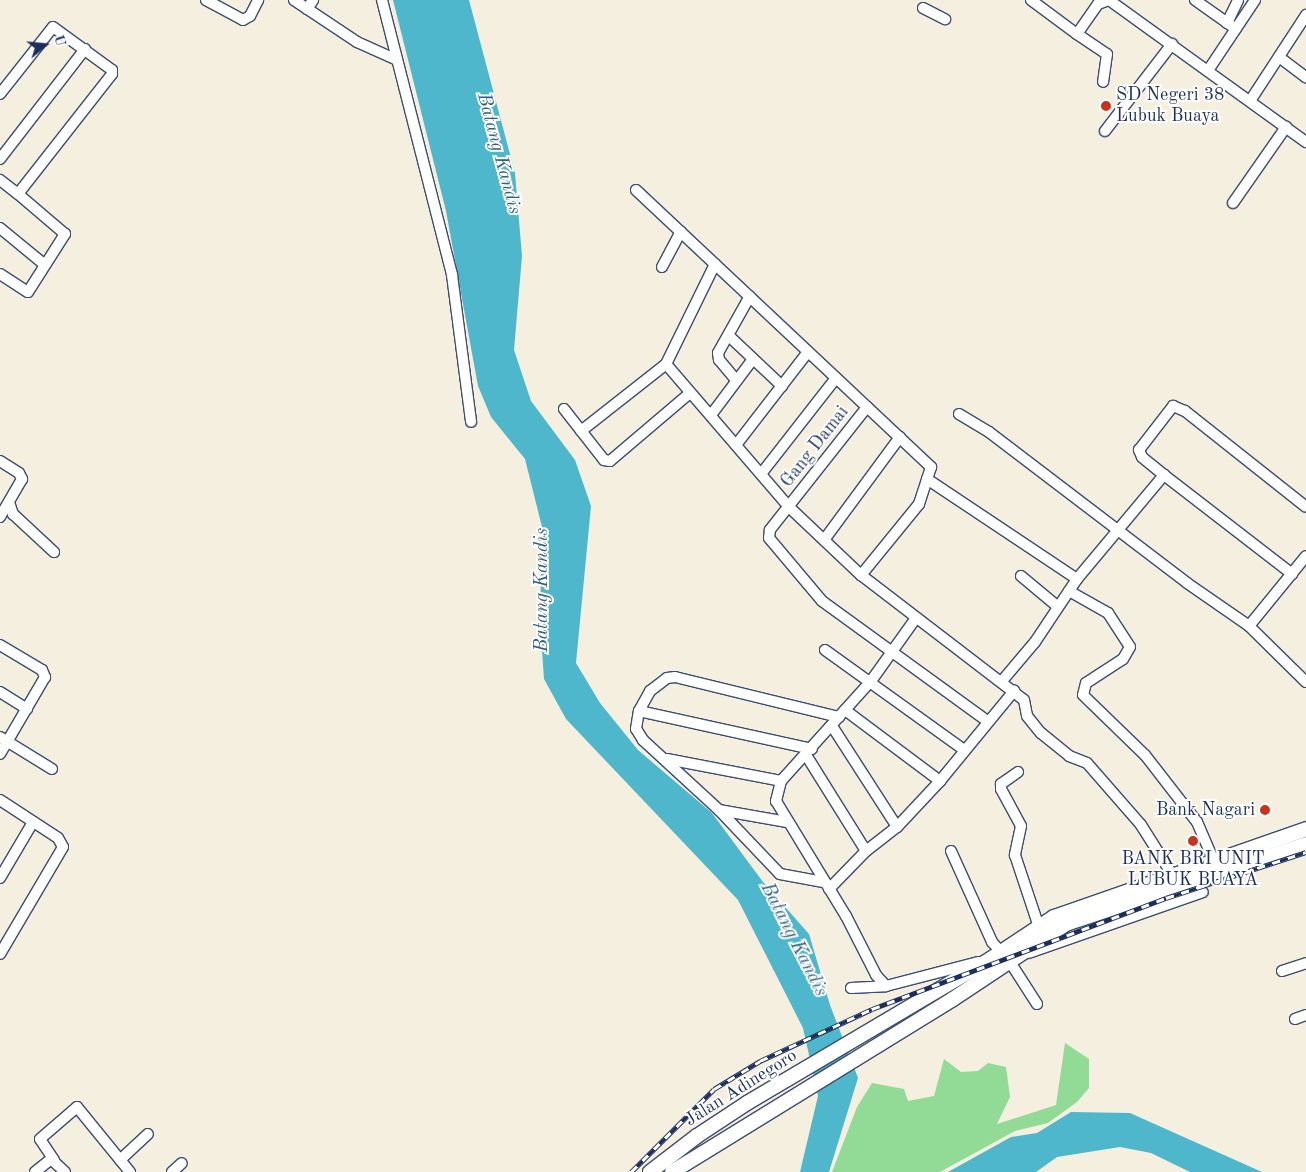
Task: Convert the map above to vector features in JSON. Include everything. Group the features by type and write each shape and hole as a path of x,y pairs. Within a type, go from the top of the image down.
{"highway":[{"path":"1004,958 1066,924 1221,861 1247,848 1306,829"},
{"path":"1004,958 1039,927 1071,909 1172,874 1221,861 1252,862 1306,844"},
{"path":"1247,848 1246,856 1252,862"},
{"name":"Jalan Adinegoro","path":"650,1172 697,1136 805,1070 855,1040 1004,958"},
{"name":"Jalan Adinegoro","path":"672,1172 864,1054 1004,958"}],"street":[{"path":"206,0 243,20 250,16 258,0"},
{"path":"294,0 310,4 357,42 397,60"},
{"path":"382,0 452,275 471,422"},
{"path":"1031,0 1076,34 1107,54 1104,82"},
{"path":"1076,34 1101,1 1109,0 1209,69 1306,142"},
{"path":"1195,0 1232,26"},
{"path":"1232,26 1238,0"},
{"path":"1209,69 1232,26 1254,0"},
{"path":"923,8 945,19"},
{"path":"1250,101 1305,17"},
{"path":"0,94 53,26 112,70 112,74 18,194"},
{"path":"1105,131 1172,44"},
{"path":"0,159 85,49"},
{"path":"1279,57 1306,77"},
{"path":"1233,203 1286,127"},
{"path":"0,180 65,232 25,293 0,274"},
{"path":"636,190 931,467 919,504 861,575"},
{"path":"0,228 45,265"},
{"path":"662,266 681,232"},
{"path":"581,431 666,364 715,264"},
{"path":"736,380 718,358 750,296"},
{"path":"729,336 782,386"},
{"path":"736,445 808,352"},
{"path":"711,415 753,359"},
{"path":"666,364 789,508 861,575 1014,691 1024,700 1027,716 1040,733 1069,756 1087,763 1141,825 1172,874"},
{"path":"761,474 836,378"},
{"path":"564,410 604,460 610,461 690,393"},
{"path":"1292,574 1164,475 1142,457 1139,450 1176,405 1306,508"},
{"name":"Gang Damai","path":"867,406 770,530 769,538 822,601 894,650"},
{"path":"959,414 1030,462 1118,531 1250,626 1306,682"},
{"path":"824,540 900,437"},
{"path":"0,460 21,476 21,482 0,517"},
{"path":"1002,682 1035,642 1056,606 1077,578 1164,475"},
{"path":"927,479 1077,578"},
{"path":"9,502 13,514 54,552"},
{"path":"1250,626 1306,556"},
{"path":"1021,576 1056,606"},
{"path":"1069,591 1108,613 1130,647 1123,659 1086,683 1083,695 1145,755 1197,822 1221,861"},
{"path":"886,986 876,975 776,801 781,781 871,681 916,618"},
{"path":"0,645 44,673 43,683 4,739 0,754"},
{"path":"825,650 871,681 964,750"},
{"path":"894,650 987,721"},
{"path":"826,885 780,874 719,810 667,759 638,734 636,724 639,711 650,691 667,678 675,677 842,713 940,781"},
{"path":"826,885 897,827 940,781 987,721 1014,691"},
{"path":"0,692 27,708"},
{"path":"639,711 809,752 866,851"},
{"path":"832,726 897,827"},
{"path":"4,739 52,769"},
{"path":"667,759 781,781"},
{"path":"1018,772 1001,784 1001,789 1021,826 1015,855 1039,927"},
{"path":"0,801 58,838 62,850 0,954"},
{"path":"719,810 787,822"},
{"path":"0,878 33,822"},
{"path":"951,851 1004,958 1037,1004"},
{"path":"851,988 886,986 1004,958 1203,892"},
{"path":"1282,972 1306,962"},
{"path":"1296,1019 1306,1015"},
{"path":"66,1172 54,1160 40,1139 77,1107 130,1172"},
{"path":"120,1160 148,1134"},
{"path":"35,1172 48,1160 54,1160"},
{"path":"172,1172 182,1163"}],"green space":[{"path":"1065,1043 1089,1059 1089,1088 1077,1102 1048,1123 1015,1131 940,1172 832,1172 857,1107 872,1083 904,1089 908,1101 934,1096 944,1059 961,1072 978,1071 988,1063 1006,1067 1010,1097 997,1124 1056,1105"}],"water":[{"name":"Batang Kandis","path":"393,0 469,0 515,173 522,256 514,350 531,401 575,460 591,506 576,663 600,703 638,750 712,813 763,882 809,934 830,1005 858,1078 829,1172 800,1172 818,1096 803,1028 738,900 566,719 544,679 540,621 542,527 525,459 491,417 478,386 446,211"},
{"path":"1071,1112 1130,1113 1262,1172 1190,1172 1151,1153 1120,1147 1057,1157 1036,1172 948,1172 1011,1137 1037,1133"}],"railway":[{"path":"631,1172 714,1089 760,1061 872,1009 1166,898 1306,852"}],"place":[{"name":"SD Negeri 38 Lubuk Buaya","path":"1106,106"},
{"name":"Bank Nagari","path":"1265,810"},
{"name":"BANK BRI UNIT LUBUK BUAYA","path":"1193,841"}]}
